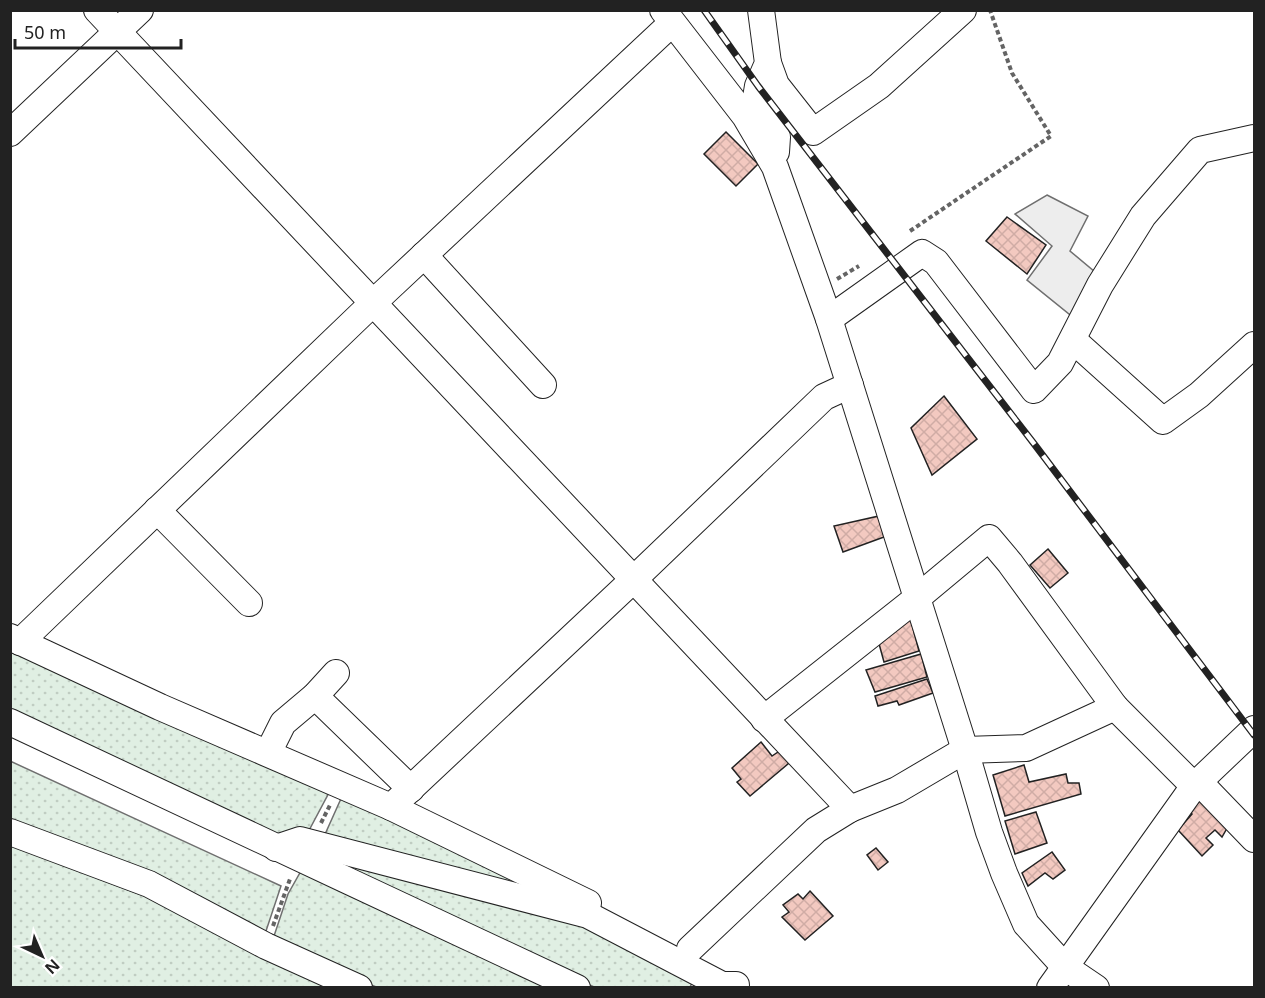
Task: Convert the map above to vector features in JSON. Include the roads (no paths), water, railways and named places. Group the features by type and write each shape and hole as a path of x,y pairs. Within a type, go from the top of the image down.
{"street":[{"path":"97,10 850,809"},
{"path":"10,133 140,10"},
{"path":"761,10 768,63 776,85 813,132 879,86 963,10"},
{"path":"739,986 716,964 690,949 642,929 391,807 160,707 15,639 157,510 424,255 667,17 745,116 775,167 829,319 989,832 1026,924 1065,967 1096,987"},
{"path":"768,63 758,86 756,98 777,137 775,167"},
{"path":"829,319 922,253 936,262 1034,390 1060,363 1100,285 1143,216 1200,150 1254,138"},
{"path":"424,255 543,385"},
{"path":"1073,340 1163,421 1199,395 1254,345"},
{"path":"391,807 824,397 850,385"},
{"path":"157,510 249,603"},
{"path":"764,719 989,538 1010,563 1115,707 1254,839"},
{"path":"268,753 283,723 315,696 336,673"},
{"path":"315,696 411,789"},
{"path":"690,949 816,830 850,809 897,790 965,750 1026,748 1115,707"},
{"path":"10,722 577,987"},
{"path":"1050,987 1196,784 1254,729"},
{"path":"10,832 149,884 266,946 359,987"},
{"path":"276,848 300,840 588,915 722,985 739,986"}],"railway":[{"path":"704,10 758,86 1035,445 1254,735"}]}
